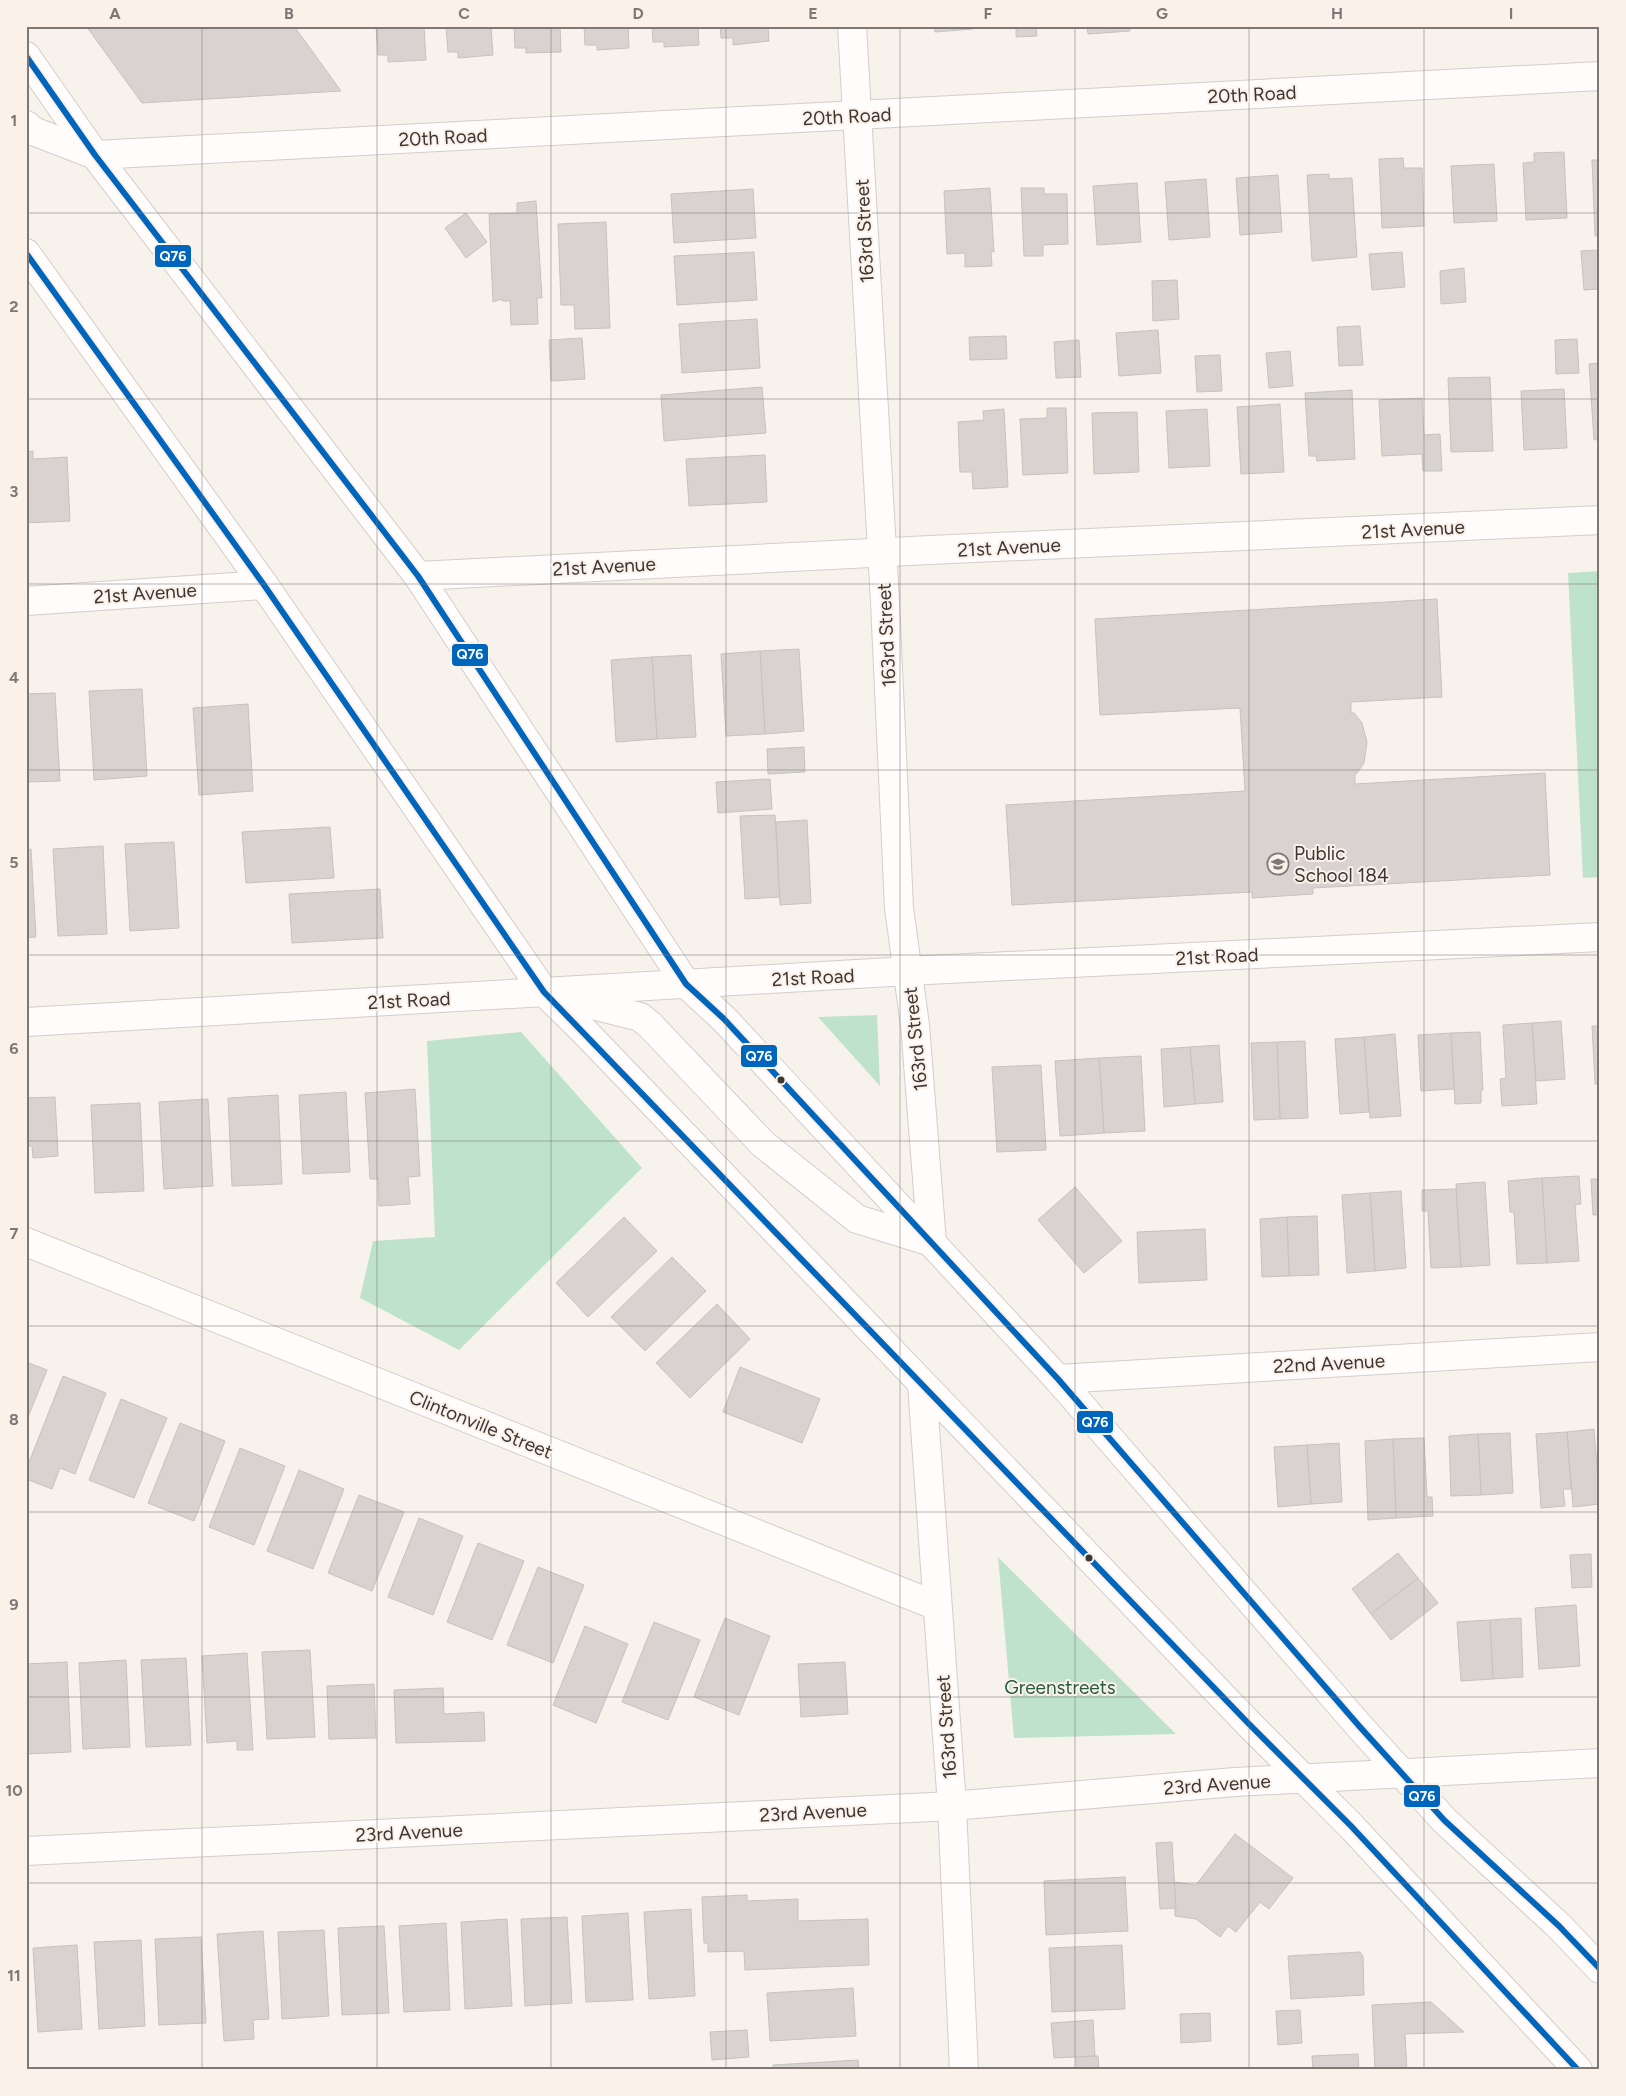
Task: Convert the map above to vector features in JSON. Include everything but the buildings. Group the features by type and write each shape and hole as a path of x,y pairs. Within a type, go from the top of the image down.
{"street":[{"name":"163rd Street","path":"852,26 882,552 899,908 916,1025 932,1242"},
{"path":"26,56 94,155 418,576 686,984 724,1019 1058,1380 1444,1820 1559,1926 1600,1969"},
{"name":"20th Road","path":"94,155 1600,76"},
{"path":"26,125 33,131 94,155"},
{"path":"26,254 264,585 544,992 583,1030 922,1385 1351,1826 1578,2070"},
{"name":"21st Avenue","path":"418,576 882,552 1600,520"},
{"name":"21st Avenue","path":"26,601 264,585"},
{"name":"21st Road","path":"26,1022 908,971 1600,937"},
{"path":"544,992 640,1017 650,1025 763,1144 857,1219 932,1242"},
{"name":"Clintonville Street","path":"26,1242 937,1606"},
{"name":"22nd Avenue","path":"1058,1380 1600,1347"},
{"name":"163rd Street","path":"922,1385 952,1806 964,2070"},
{"name":"23rd Avenue","path":"26,1851 952,1806 1303,1778 1600,1762"}],"green space":[{"path":"1600,571 1600,877 1583,878 1568,573"},
{"path":"877,1015 880,1086 818,1017"},
{"path":"521,1032 642,1168 459,1350 360,1298 373,1241 435,1237 427,1041"},
{"name":"Greenstreets","path":"998,1557 1176,1734 1014,1738"}],"transit line":[{"name":"Q76","path":"26,56 95,155 418,576 686,984 724,1019 1058,1379 1360,1727 1444,1820 1559,1926 1600,1969"},
{"name":"Q76","path":"26,253 264,585 544,992 1248,1723 1351,1826 1578,2070"}],"place":[{"name":"Public School 184","path":"1278,864"}]}
